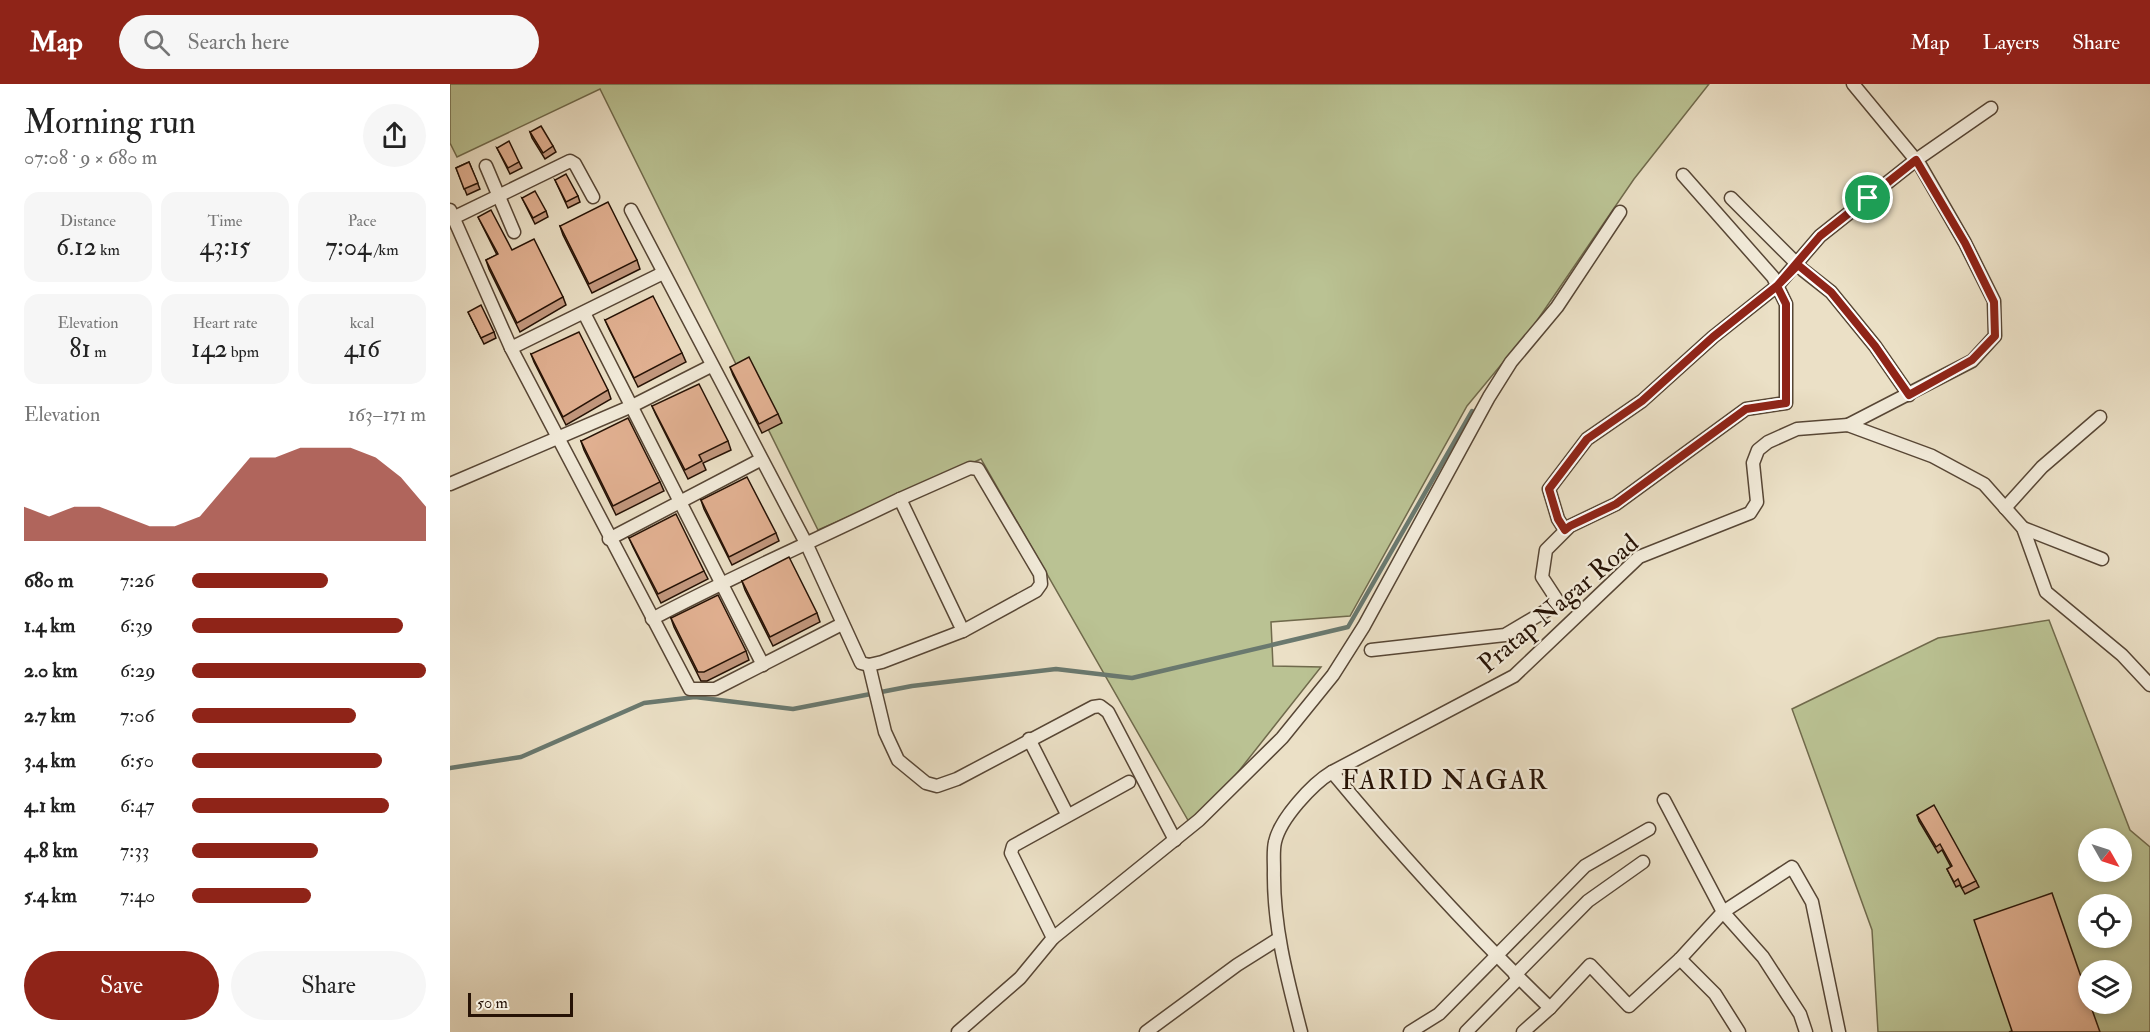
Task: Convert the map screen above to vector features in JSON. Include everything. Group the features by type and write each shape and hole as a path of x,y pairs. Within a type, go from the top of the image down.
{"street":[{"path":"1848,425 1972,360 1995,336 1994,302 1965,243 1916,160 1853,84"},
{"path":"1565,530 1558,519 1549,489 1587,439 1642,401 1713,337 1777,286 1798,265 1820,236 1916,160 1991,108"},
{"path":"593,197 575,164 570,161 452,214 511,348 609,539 690,689 715,690 842,624"},
{"path":"486,166 514,232"},
{"path":"1371,650 1505,635 1529,622 1559,603 1542,577 1546,550 1565,530 1616,504 1746,409 1786,403 1786,304 1773,277 1683,175"},
{"path":"1731,198 1798,265 1831,292 1875,346 1909,395"},
{"path":"631,210 760,460 807,545 861,663 870,671 880,718 898,760 926,783 937,786 957,779 1029,739 1093,707 1100,706 1108,712 1175,840"},
{"path":"958,1032 1020,978 1053,939 1175,840 1282,738 1333,675 1364,626 1489,397 1511,362 1557,307 1620,212"},
{"path":"511,348 663,273"},
{"path":"584,313 763,665"},
{"path":"450,484 557,436 632,406 711,366"},
{"path":"2005,508 2042,467 2100,417"},
{"name":"Pratap Nagar Road","path":"1301,1032 1278,939 1274,888 1275,841 1292,810 1308,791 1332,771 1463,705 1514,676 1639,557 1750,513 1757,502 1753,463 1758,450 1768,442 1797,429 1848,425 1932,456 1984,484 2023,528 2046,592 2122,655 2150,685"},
{"path":"609,539 760,460"},
{"path":"652,619 721,582 807,545 900,499 970,468 978,469 1040,574 1041,584 1036,591 963,631 870,671"},
{"path":"900,499 963,631"},
{"path":"2023,528 2102,559"},
{"path":"1029,739 1067,814"},
{"path":"1332,771 1393,846 1497,957 1550,1008"},
{"path":"1053,939 1011,853 1013,846 1067,814 1129,782"},
{"path":"1664,800 1723,912 1763,957 1800,1014 1806,1032"},
{"path":"1410,1032 1439,1014 1586,866 1649,829"},
{"path":"1466,1032 1588,901 1643,862"},
{"path":"1523,1032 1550,1008 1590,965 1629,1006 1680,958 1723,912 1792,867 1812,902 1839,1032"},
{"path":"1146,1032 1237,965 1278,939"},
{"path":"1680,958 1715,994 1738,1032"}],"green space":[{"path":"450,84 1709,84 1634,179 1534,325 1467,406 1350,616 1271,622 1273,666 1321,667 1193,829 981,459 818,530 600,89 457,157 450,143"},
{"path":"2049,620 2129,828 2078,828 2078,882 2132,882 2132,832 2150,847 2150,1032 1878,1032 1872,930 1792,709 1938,638"}],"building":[{"path":"541,126 553,146 543,153 530,132"},
{"path":"509,141 519,162 508,168 497,148"},
{"path":"469,162 478,183 464,189 456,168"},
{"path":"566,174 578,196 566,202 555,180"},
{"path":"535,191 546,211 533,218 522,198"},
{"path":"608,202 637,260 589,284 560,226"},
{"path":"491,210 512,250 534,239 563,297 517,323 486,260 498,254 478,217"},
{"path":"653,296 682,353 634,378 605,320"},
{"path":"481,305 494,332 481,338 468,312"},
{"path":"579,332 608,390 563,417 531,354"},
{"path":"749,357 778,414 759,424 730,367"},
{"path":"699,384 728,441 699,455 702,461 685,470 652,406"},
{"path":"628,418 660,482 613,506 581,441"},
{"path":"747,477 776,533 729,557 701,500"},
{"path":"676,514 704,571 658,594 629,538"},
{"path":"789,557 817,613 770,637 742,581"},
{"path":"718,595 746,651 704,672 698,672 671,618"},
{"path":"1934,805 1976,881 1962,888 1958,879 1954,882 1947,869 1952,866 1940,844 1936,847 1917,815"},
{"path":"2052,893 2078,968 2078,1014 2094,1014 2100,1032 2009,1032 2012,1031 1974,920"}],"waterway":[{"path":"450,768 521,757 644,703 695,697 793,709 912,686 1056,669 1132,678 1348,627 1472,411"}],"district":[{"name":"FARID NAGAR","path":"1445,780"}],"route":[{"path":"1868,198 1820,236 1798,265 1777,286 1713,337 1642,401 1587,439 1549,489 1558,519 1565,530 1616,504 1746,409 1786,403 1786,304 1777,286 1798,265 1831,292 1875,346 1909,395 1972,360 1995,336 1994,302 1965,243 1916,160 1868,198"}]}
